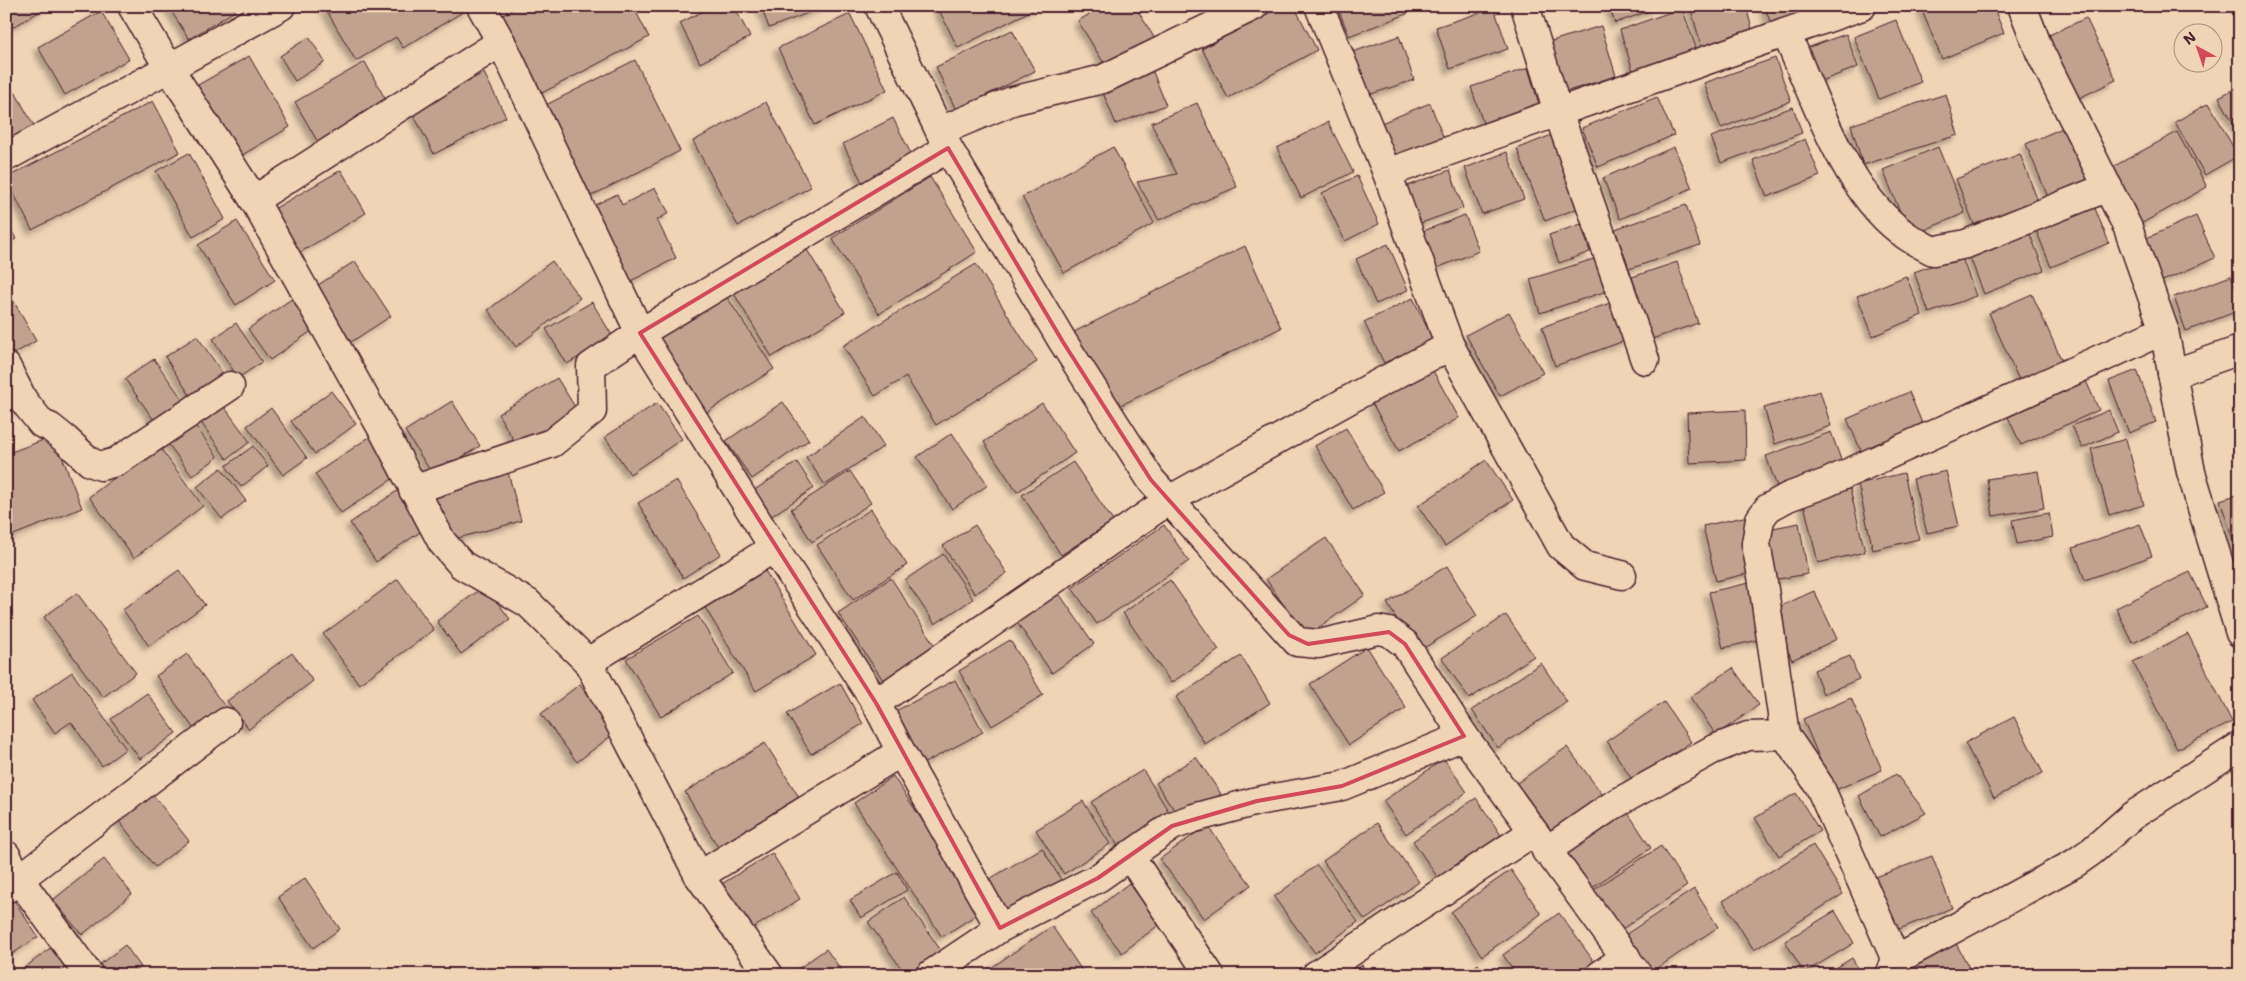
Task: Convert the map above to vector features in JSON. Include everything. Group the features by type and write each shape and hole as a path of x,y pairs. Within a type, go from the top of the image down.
{"street":[{"path":"132,6 169,68 254,200 385,434 442,542 462,565 528,603 588,662 699,876 769,975"},
{"path":"6,157 281,6"},
{"path":"481,6 501,42 640,333 774,548 876,702 901,752 1000,928"},
{"path":"879,6 944,140 1063,342 1151,480 1297,642 1319,644 1378,630 1389,632 1405,644 1464,736 1632,966 1600,975"},
{"path":"413,490 552,443 592,411 592,366 640,333 944,140 1012,101 1103,78 1254,6"},
{"path":"1319,6 1386,173 1450,346 1561,546 1585,566 1622,575"},
{"path":"1525,6 1558,112 1645,360"},
{"path":"1386,173 1862,6"},
{"path":"2022,6 2040,52 2128,228 2164,330 2191,472 2240,632"},
{"path":"1786,33 1844,163 1872,203 1900,232 1933,251 1966,244 2108,187"},
{"path":"254,200 501,42"},
{"path":"2164,330 1826,483 1788,497 1768,508 1760,519 1756,544 1785,734 1818,784 1893,967 2075,863 2092,851 2132,816 2240,746"},
{"path":"876,702 1169,500 1370,388 1450,346"},
{"path":"2172,374 2240,350"},
{"path":"6,366 23,400 42,424 64,439 90,462 102,466 116,462 230,386"},
{"path":"588,662 774,548"},
{"path":"12,884 226,722"},
{"path":"1316,975 1539,841 1610,808 1712,750 1748,736 1785,734"},
{"path":"930,975 1000,928 1098,878 1172,826 1256,801 1342,786 1464,736"},
{"path":"699,876 901,752"},
{"path":"6,855 12,884 89,975"},
{"path":"1129,855 1210,975"}],"highlighted area":[{"path":"948,148 1063,342 1151,480 1289,635 1308,644 1389,632 1405,644 1464,736 1342,786 1257,801 1172,826 1098,878 1000,928 876,703 640,333"}],"building":[{"path":"6,6 49,6 10,29 6,22"},
{"path":"168,6 232,6 235,11 189,39"},
{"path":"324,6 471,7 403,48 396,37 356,61"},
{"path":"519,6 633,6 649,37 542,93 501,16"},
{"path":"713,6 734,6 750,37 700,63 680,23"},
{"path":"761,6 826,6 769,28"},
{"path":"937,6 1040,6 958,48"},
{"path":"1103,6 1135,6 1158,44 1110,73 1078,21"},
{"path":"1282,6 1294,6 1317,50 1228,98 1202,49"},
{"path":"1337,6 1404,6 1407,14 1349,36"},
{"path":"1609,6 1655,6 1655,9 1615,23"},
{"path":"1690,6 1746,6 1754,37 1703,52"},
{"path":"1764,6 1804,6 1805,10 1771,23"},
{"path":"1925,6 1993,6 2004,33 1942,59 1921,8"},
{"path":"1494,8 1508,49 1450,69 1436,27"},
{"path":"1682,8 1698,53 1634,74 1620,30"},
{"path":"101,11 129,59 65,95 38,47"},
{"path":"850,14 887,90 815,125 778,48"},
{"path":"2086,18 2116,80 2075,100 2045,37"},
{"path":"1896,20 1921,82 1879,99 1854,37"},
{"path":"1601,26 1616,76 1558,94 1542,44"},
{"path":"1012,30 1035,71 956,110 936,67"},
{"path":"1846,34 1858,67 1813,84 1801,50"},
{"path":"1399,36 1414,80 1359,98 1344,55"},
{"path":"309,37 325,62 295,81 280,56"},
{"path":"249,56 290,127 232,161 191,89"},
{"path":"1775,58 1791,101 1721,128 1704,83"},
{"path":"635,60 680,151 591,196 546,105"},
{"path":"365,62 388,104 319,144 295,102"},
{"path":"1151,67 1166,105 1116,124 1101,88"},
{"path":"1528,68 1541,111 1485,129 1471,87"},
{"path":"484,73 506,117 434,154 411,110"},
{"path":"2240,86 2240,135 2219,97"},
{"path":"15,92 38,133 15,146 6,131 6,97"},
{"path":"1946,94 1958,135 1863,165 1851,125"},
{"path":"1657,97 1674,135 1598,167 1582,128"},
{"path":"153,101 180,152 32,230 6,178"},
{"path":"766,102 811,187 738,226 693,141"},
{"path":"1197,103 1237,187 1159,220 1137,182 1177,174 1151,123"},
{"path":"1430,103 1444,139 1393,160 1379,124"},
{"path":"2209,103 2238,156 2205,175 2175,122"},
{"path":"1793,107 1802,133 1721,163 1711,137"},
{"path":"893,118 914,160 864,186 843,144"},
{"path":"1328,122 1353,172 1301,198 1277,148"},
{"path":"2067,126 2090,180 2048,197 2026,144"},
{"path":"2177,132 2207,187 2139,225 2109,169"},
{"path":"1554,134 1581,207 1545,221 1517,149"},
{"path":"1805,139 1820,176 1767,197 1753,160"},
{"path":"1113,147 1154,223 1064,273 1022,197"},
{"path":"1674,147 1692,188 1620,219 1603,178"},
{"path":"1938,147 1965,213 1910,236 1883,170"},
{"path":"1507,152 1524,199 1482,214 1465,168"},
{"path":"189,153 225,219 193,237 156,171"},
{"path":"2020,154 2039,204 1976,229 1956,179"},
{"path":"341,170 366,213 299,253 274,209"},
{"path":"1450,170 1463,208 1410,227 1397,190"},
{"path":"1357,176 1379,224 1345,241 1322,193"},
{"path":"930,177 977,252 879,314 832,238"},
{"path":"655,188 669,213 657,220 676,258 629,282 591,207 617,194 622,205"},
{"path":"2092,201 2109,243 2051,267 2034,225"},
{"path":"1686,205 1700,245 1629,269 1615,229"},
{"path":"1465,215 1479,251 1427,272 1413,235"},
{"path":"2196,216 2215,258 2158,283 2140,241"},
{"path":"6,220 16,239 6,244"},
{"path":"237,221 275,280 236,305 198,245"},
{"path":"1581,224 1590,252 1559,263 1549,235"},
{"path":"2028,229 2044,270 1984,294 1968,252"},
{"path":"1388,244 1408,290 1376,304 1356,259"},
{"path":"1245,246 1281,328 1115,408 1074,332"},
{"path":"806,248 845,312 772,357 733,292"},
{"path":"1961,255 1976,296 1929,313 1914,272"},
{"path":"1597,258 1607,291 1540,313 1530,279"},
{"path":"355,261 391,316 345,346 309,291"},
{"path":"552,261 580,298 516,347 488,310"},
{"path":"1677,262 1698,323 1652,339 1632,277"},
{"path":"976,264 1037,362 936,425 906,377 875,396 843,346"},
{"path":"1906,276 1922,315 1873,336 1857,296"},
{"path":"2231,276 2240,300 2240,310 2186,331 2174,297"},
{"path":"723,291 774,369 701,416 651,338"},
{"path":"9,293 36,341 10,356 6,349 6,295"},
{"path":"299,294 320,325 270,360 248,329"},
{"path":"2032,294 2066,370 2023,389 1989,313"},
{"path":"1413,298 1433,340 1384,363 1364,322"},
{"path":"592,302 613,337 567,364 546,329"},
{"path":"1613,302 1627,340 1555,366 1542,327"},
{"path":"1509,312 1543,373 1500,396 1466,335"},
{"path":"236,323 262,362 238,378 213,339"},
{"path":"197,336 226,378 193,400 165,357"},
{"path":"154,359 190,410 161,430 125,379"},
{"path":"1432,369 1459,418 1399,451 1372,403"},
{"path":"2137,370 2156,422 2129,433 2109,381"},
{"path":"557,378 580,415 521,452 498,414"},
{"path":"2086,381 2099,410 2021,445 2008,417"},
{"path":"331,391 356,424 315,454 291,421"},
{"path":"1820,391 1831,426 1775,444 1764,408"},
{"path":"1909,392 1924,428 1863,455 1847,419"},
{"path":"452,401 480,446 433,475 405,431"},
{"path":"783,402 809,440 752,479 726,441"},
{"path":"657,403 682,439 630,474 605,437"},
{"path":"1042,403 1075,453 1017,492 984,442"},
{"path":"223,405 250,442 227,459 200,421"},
{"path":"271,408 307,458 283,475 247,426"},
{"path":"1745,410 1746,460 1689,463 1687,413"},
{"path":"2109,410 2118,432 2082,448 2072,426"},
{"path":"865,417 884,446 825,485 806,457"},
{"path":"192,421 218,457 192,476 166,441"},
{"path":"1346,428 1384,492 1353,510 1315,446"},
{"path":"1831,432 1845,471 1780,495 1766,456"},
{"path":"952,433 988,485 952,509 917,457"},
{"path":"374,434 400,474 341,513 315,474"},
{"path":"54,436 82,508 6,538 6,454"},
{"path":"2126,439 2144,505 2109,515 2091,449"},
{"path":"158,445 203,506 134,558 89,497"},
{"path":"253,446 268,466 241,487 226,466"},
{"path":"1486,460 1513,500 1445,546 1418,506"},
{"path":"797,462 814,488 770,517 753,491"},
{"path":"1073,462 1113,521 1061,555 1022,495"},
{"path":"221,468 246,501 222,519 197,487"},
{"path":"850,471 871,503 812,542 791,509"},
{"path":"1946,471 1959,526 1927,533 1913,479"},
{"path":"2038,471 2044,508 1993,516 1987,479"},
{"path":"508,472 521,521 447,541 433,492"},
{"path":"1904,473 1919,539 1873,550 1858,484"},
{"path":"676,480 721,554 683,578 638,503"},
{"path":"400,489 426,528 376,562 350,523"},
{"path":"1850,489 1865,552 1818,563 1803,500"},
{"path":"2240,494 2240,551 2237,552 2220,500"},
{"path":"871,509 907,565 853,600 817,545"},
{"path":"2049,513 2053,537 2017,544 2012,520"},
{"path":"1748,516 1760,571 1716,581 1703,526"},
{"path":"1799,523 1808,574 1772,580 1763,530"},
{"path":"2140,524 2152,556 2085,580 2073,548"},
{"path":"975,525 1007,573 975,594 943,546"},
{"path":"1164,525 1189,561 1097,624 1072,588"},
{"path":"1326,538 1365,595 1305,637 1266,579"},
{"path":"943,554 973,599 935,624 905,580"},
{"path":"2240,562 2240,582 2233,564"},
{"path":"1447,566 1477,616 1417,652 1387,603"},
{"path":"764,569 816,655 756,691 704,606"},
{"path":"179,570 205,605 149,646 123,610"},
{"path":"2190,572 2207,607 2133,643 2116,608"},
{"path":"891,578 937,649 885,683 838,613"},
{"path":"398,579 434,630 359,684 323,634"},
{"path":"1170,580 1219,650 1171,683 1123,613"},
{"path":"1758,581 1771,637 1723,648 1709,592"},
{"path":"485,586 510,619 461,654 437,621"},
{"path":"1814,591 1837,639 1792,660 1770,611"},
{"path":"1058,592 1094,644 1052,673 1016,621"},
{"path":"77,593 136,673 103,697 44,617"},
{"path":"1506,615 1534,656 1469,699 1442,658"},
{"path":"698,616 733,673 661,717 626,659"},
{"path":"2188,634 2232,722 2177,749 2133,662"},
{"path":"1010,640 1043,695 992,726 959,671"},
{"path":"1367,647 1406,708 1349,745 1310,684"},
{"path":"292,653 313,681 249,729 227,701"},
{"path":"187,654 225,707 194,729 156,676"},
{"path":"1241,656 1270,703 1205,744 1176,697"},
{"path":"1850,656 1859,679 1823,694 1814,670"},
{"path":"1541,663 1567,702 1498,748 1472,710"},
{"path":"1733,668 1759,705 1716,735 1690,697"},
{"path":"72,672 126,749 102,766 71,722 55,733 32,700"},
{"path":"955,680 983,732 915,768 888,715"},
{"path":"840,683 863,724 811,754 787,714"},
{"path":"580,684 616,732 577,762 541,714"},
{"path":"147,693 176,733 140,759 111,719"},
{"path":"1851,698 1882,770 1833,791 1803,719"},
{"path":"1664,702 1691,742 1633,781 1607,741"},
{"path":"2014,717 2043,773 1994,798 1965,743"},
{"path":"765,743 799,797 718,847 685,792"},
{"path":"1567,747 1605,798 1550,837 1513,786"},
{"path":"1196,757 1221,794 1181,820 1156,783"},
{"path":"1444,759 1467,792 1406,834 1383,801"},
{"path":"1143,770 1172,817 1120,849 1091,802"},
{"path":"1896,774 1926,813 1880,837 1859,796"},
{"path":"893,776 982,911 942,937 854,803"},
{"path":"150,791 189,841 155,867 116,817"},
{"path":"1796,793 1820,831 1779,856 1755,818"},
{"path":"1476,798 1501,835 1438,878 1413,841"},
{"path":"1083,801 1110,844 1064,874 1036,830"},
{"path":"1626,810 1651,848 1587,891 1561,853"},
{"path":"1377,823 1419,882 1365,920 1323,861"},
{"path":"1207,825 1251,885 1204,919 1160,859"},
{"path":"1813,845 1843,894 1754,950 1723,901"},
{"path":"1661,846 1687,886 1619,931 1593,890"},
{"path":"1042,848 1066,888 1013,920 988,880"},
{"path":"772,853 800,899 748,931 720,885"},
{"path":"1932,856 1952,908 1894,931 1873,878"},
{"path":"104,859 132,894 82,935 53,900"},
{"path":"1317,865 1358,922 1315,953 1274,897"},
{"path":"1511,870 1541,914 1482,956 1451,912"},
{"path":"897,872 907,890 861,918 850,900"},
{"path":"305,878 340,929 313,948 278,897"},
{"path":"1129,883 1160,924 1122,953 1091,913"},
{"path":"1694,889 1718,927 1650,973 1625,935"},
{"path":"904,897 944,955 917,975 906,975 868,922"},
{"path":"14,900 38,937 6,958 6,905"},
{"path":"1835,911 1854,943 1804,973 1785,941"},
{"path":"1559,913 1595,963 1579,975 1517,975 1503,955"},
{"path":"1052,926 1085,975 982,975 982,974"},
{"path":"1953,938 1973,975 1904,975 1900,967"},
{"path":"125,945 141,967 130,975 100,975 95,968"},
{"path":"53,946 68,966 56,975 15,975"},
{"path":"826,949 845,975 790,975"},
{"path":"1852,958 1862,975 1825,975"},
{"path":"1194,963 1203,975 1178,975"},
{"path":"1478,964 1486,975 1464,975"},
{"path":"1362,965 1369,975 1349,975"}]}
